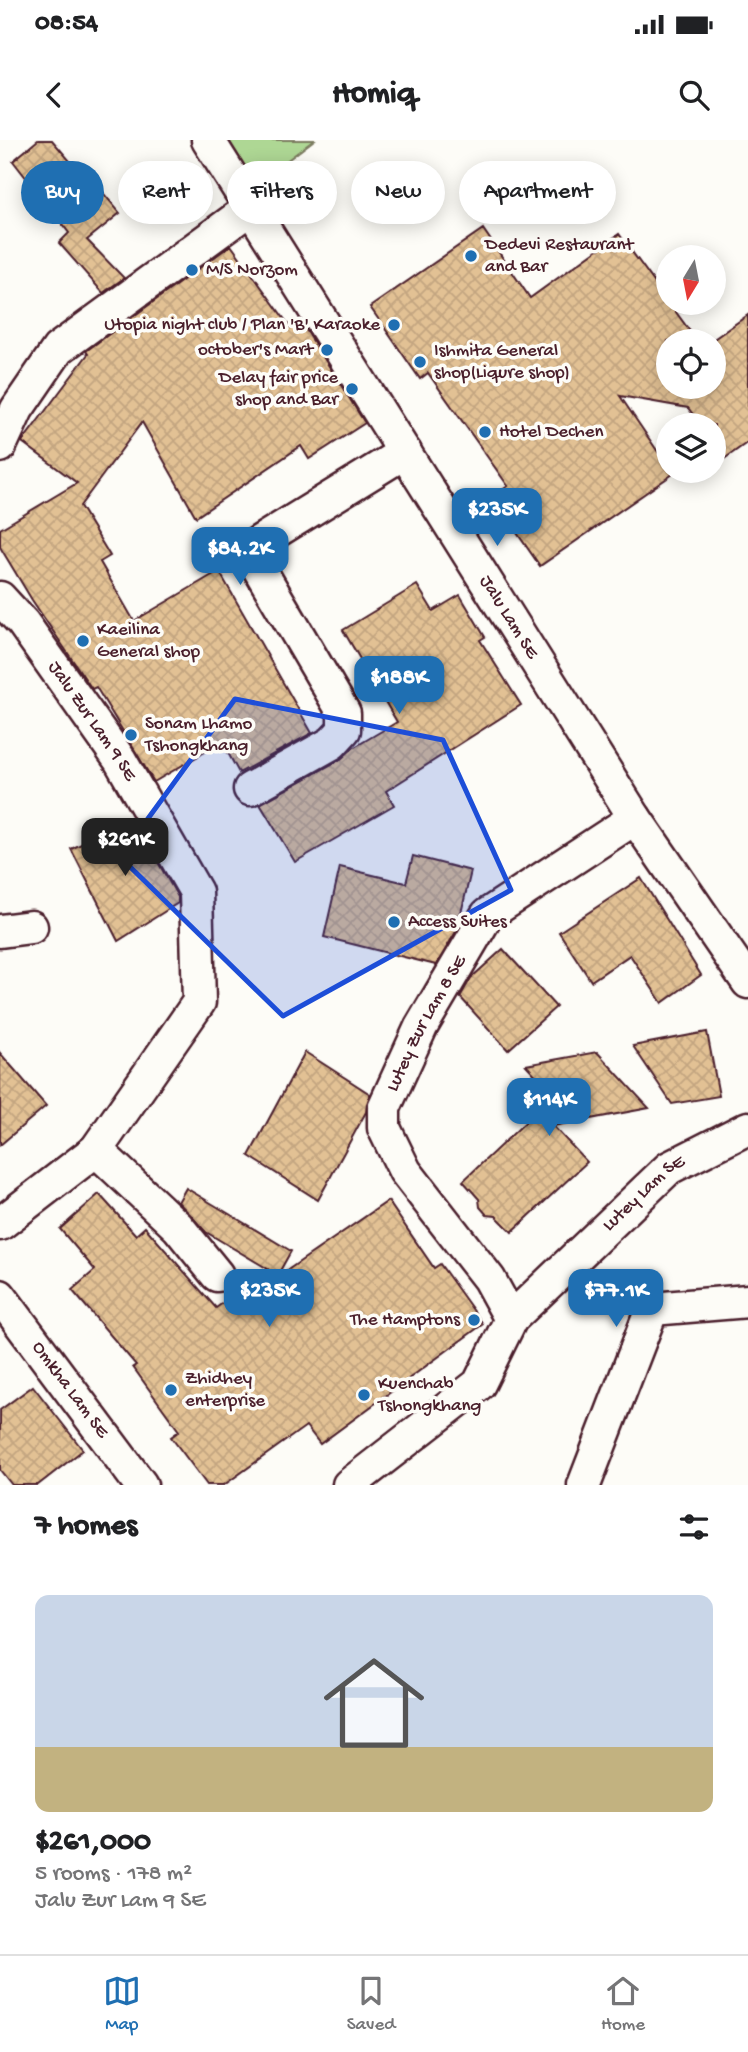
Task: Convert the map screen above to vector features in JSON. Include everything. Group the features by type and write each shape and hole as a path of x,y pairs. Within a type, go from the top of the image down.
{"street":[{"name":"Jalu Lam SE","path":"208,140 227,169"},
{"path":"0,446 17,409 58,349 229,224"},
{"name":"Jalu Lam SE","path":"263,224 635,818 748,982"},
{"path":"250,789 332,743 344,730 344,713 257,565 259,542 405,452"},
{"name":"Jalu Zur Lam 9 SE","path":"0,598 23,623 120,760 196,892 199,1002 96,1150 0,1224"},
{"name":"Lutey Zur Lam 8 SE","path":"510,1319 489,1279 404,1171 384,1128 384,1108 421,1027 487,915 635,818"},
{"path":"0,931 31,927"},
{"name":"Lutey Lam SE","path":"349,1485 479,1384 510,1319 669,1168 748,1128"},
{"path":"96,1150 178,1227 217,1275"},
{"name":"Omkha Lam SE","path":"0,1296 141,1485"},
{"path":"584,1485 652,1309 748,1301"}],"highlighted area":[{"path":"235,699 443,740 511,890 283,1016 120,857"}],"green space":[{"path":"221,140 314,140 286,161 235,161"}],"building":[{"path":"38,140 52,140 70,161 21,161 21,171 13,161"},
{"path":"104,194 118,211 118,215 87,240 124,278 103,293 59,243 69,233 62,224 104,224"},
{"path":"483,229 530,298 619,234 656,285 656,315 678,315 688,329 656,329 656,399 726,399 726,330 748,315 748,442 726,458 726,413 692,413 688,408 620,396 656,449 656,483 660,483 540,566 492,497 508,486 428,373 420,379 370,307"},
{"path":"231,245 291,328 301,322 365,423 309,459 301,446 196,517 142,422 80,506 110,556 100,562 134,621 219,571 312,733 239,773 222,742 154,782 96,687 92,689 32,600 0,547 0,529 77,483 22,442 88,354 86,351"},
{"path":"417,585 433,611 460,595 485,637 480,640 521,705 386,791 394,805 295,862 260,804 341,759 353,748 397,722 343,630"},
{"path":"133,819 178,897 178,903 118,941 71,849"},
{"path":"413,856 471,871 457,930 436,965 324,937 340,867 406,883"},
{"path":"641,878 701,975 662,1003 630,955 591,981 559,932"},
{"path":"503,949 556,1007 508,1050 460,997 471,978"},
{"path":"707,1032 719,1096 672,1104 633,1046"},
{"path":"305,1052 370,1094 366,1112 318,1200 249,1156"},
{"path":"597,1052 649,1108 553,1126 587,1162 512,1232 496,1216 487,1215 480,1207 479,1199 463,1181 554,1095 526,1065"},
{"path":"0,1053 46,1106 0,1145"},
{"path":"186,1188 291,1251 276,1278 388,1201 434,1268 440,1264 483,1324 320,1444 306,1426 224,1485 207,1485 171,1437 179,1431 133,1367 136,1365 72,1290 95,1270 60,1229 99,1194 136,1235 145,1227 216,1308 268,1269 206,1232 178,1202"},
{"path":"33,1386 83,1450 38,1485 12,1485 0,1470 0,1410"}],"place":[{"name":"Dedevi Restaurant and Bar","path":"471,256"},
{"name":"M/S Norzom","path":"192,270"},
{"name":"Utopia night club / Plan 'B' Karaoke","path":"394,325"},
{"name":"october's Mart","path":"327,350"},
{"name":"Ishmita General shop(Liqure shop)","path":"420,362"},
{"name":"Delay fair price shop and Bar","path":"352,389"},
{"name":"Hotel Dechen","path":"485,432"},
{"name":"Kaeilina General shop","path":"83,641"},
{"name":"Sonam Lhamo Tshongkhang","path":"131,735"},
{"name":"Access Suites","path":"394,922"},
{"name":"The Hamptons","path":"474,1320"},
{"name":"Zhidhey enterprise","path":"171,1390"},
{"name":"Kuenchab Tshongkhang","path":"364,1395"}]}
